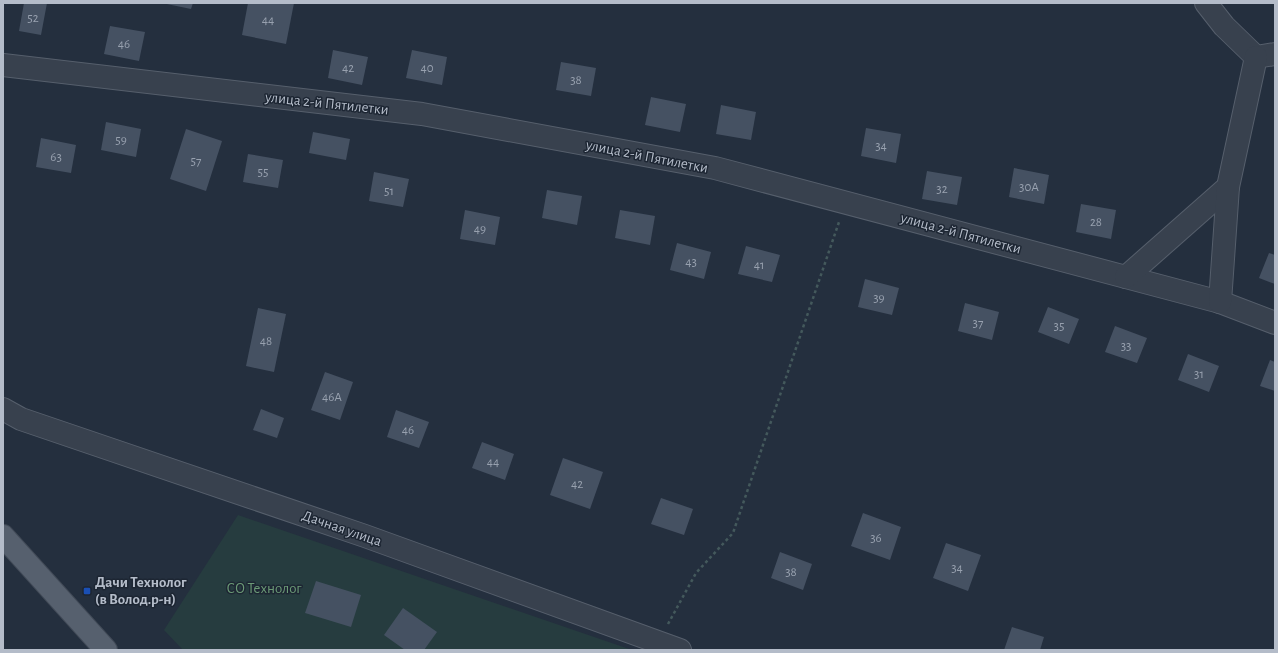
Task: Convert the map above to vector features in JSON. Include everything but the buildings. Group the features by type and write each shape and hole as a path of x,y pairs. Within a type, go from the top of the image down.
{"main road":[{"path":"3,536 106,650"}],"street":[{"path":"1206,3 1224,26 1266,55 1228,187 1220,302"},
{"name":"улица 2-й Пятилетки","path":"3,65 422,114 716,168 1220,302 1275,323"},
{"path":"1126,277 1228,187"},
{"name":"Дачная улица","path":"3,409 20,419 365,536 655,646 680,650"}],"path":[{"path":"655,646 696,573 733,533 846,203"}],"green space":[{"name":"СО Технолог","path":"238,515 632,650 183,650 164,630"}],"place":[{"name":"Дачи Технолог (в Волод.р-н)","path":"87,591"}]}
